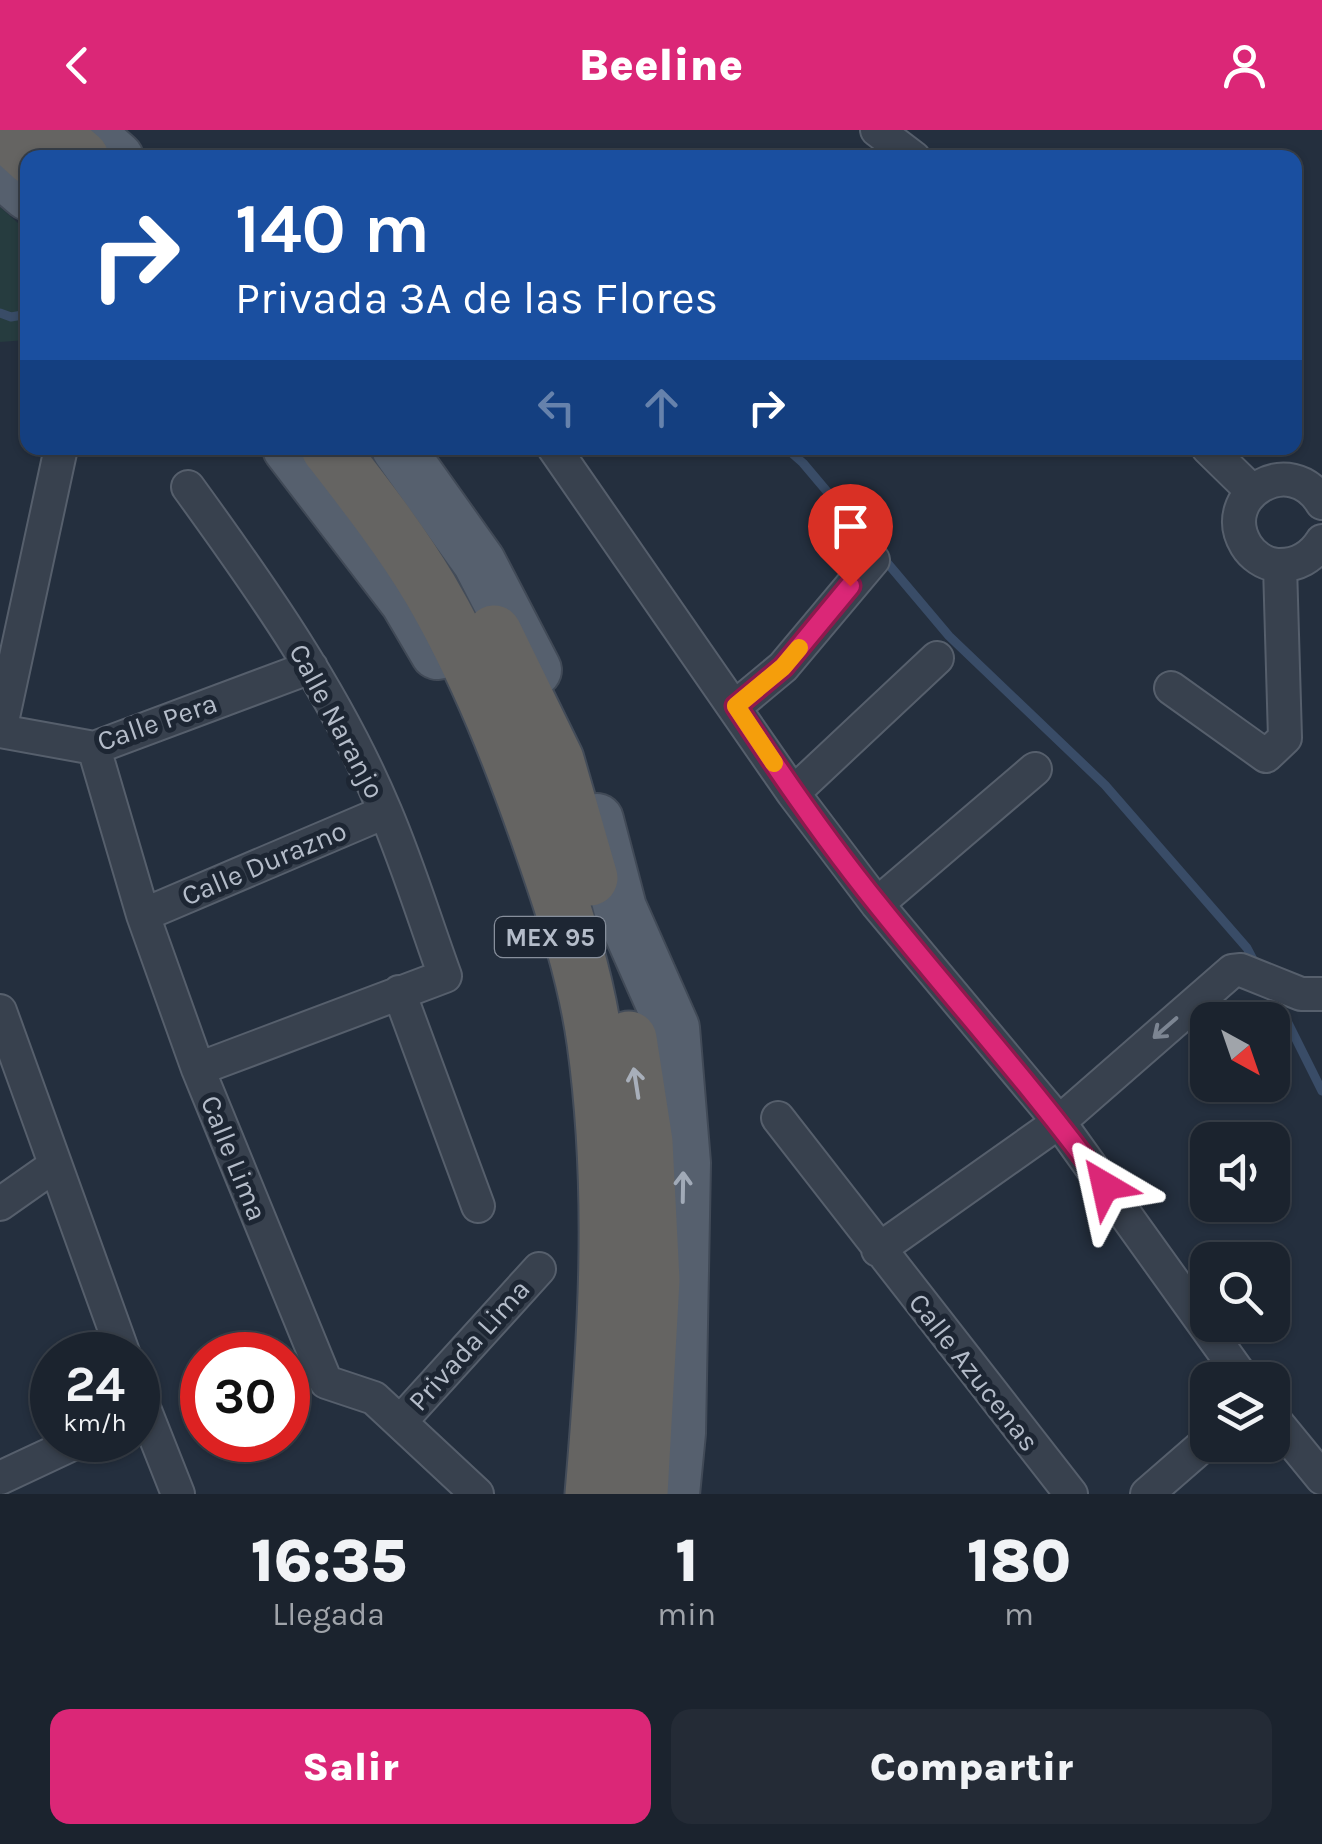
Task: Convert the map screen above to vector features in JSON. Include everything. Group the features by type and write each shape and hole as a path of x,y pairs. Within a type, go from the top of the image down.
{"highway":[{"path":"2,130 24,150"},
{"path":"49,130 72,150"},
{"name":"MEX 95","path":"334,455 430,589 474,676 526,799 567,917 595,1040 606,1160 608,1286 593,1494"},
{"name":"MEX 95","path":"374,455 462,574 505,653 556,760 601,915 627,1027 644,1142 652,1280 640,1494"}],"main road":[{"path":"85,130 108,150"},
{"path":"0,170 20,187"},
{"name":"MEX 95","path":"294,455 407,602 465,700 508,807 547,926 573,1046 586,1162 587,1286 571,1494"},
{"name":"MEX 95","path":"403,455 479,562 534,668 586,782 620,908 673,1028 684,1163 679,1433 673,1494"}],"street":[{"path":"877,130 903,150"},
{"path":"0,731 59,455"},
{"path":"559,455 793,793 877,904 1058,1122 1231,1362"},
{"path":"1215,455 1252,492"},
{"path":"1321,500 1297,480 1278,479 1252,492 1242,507 1242,536 1257,557 1280,566 1298,563 1315,552 1322,541"},
{"name":"Calle Naranjo","path":"188,487 311,667 385,812 445,976 399,992"},
{"path":"736,706 783,667 873,560"},
{"path":"1170,688 1266,756 1285,738 1280,566"},
{"path":"793,793 937,658"},
{"name":"Calle Pera","path":"0,731 94,748 311,667"},
{"name":"Calle Lima","path":"94,748 143,914 198,1069 326,1382 374,1398 477,1494"},
{"path":"877,904 1035,768"},
{"name":"Calle Durazno","path":"143,914 385,812"},
{"path":"878,1250 1058,1122 1232,970 1311,994"},
{"path":"198,1069 399,992 478,1206"},
{"path":"0,1011 115,1332"},
{"name":"Calle Azucenas","path":"778,1118 1070,1494"},
{"path":"0,1204 54,1166"},
{"name":"Privada Lima","path":"400,1422 539,1269"},
{"path":"1290,1439 1322,1478"},
{"path":"160,1453 178,1494"},
{"path":"1147,1494 1190,1457"},
{"path":"0,1478 35,1462"}],"green space":[{"path":"0,207 20,225 20,341 0,342"}],"waterway":[{"path":"0,313 20,315"},
{"path":"794,455 949,636 1105,785 1247,948 1256,965"},
{"path":"1274,995 1322,1091"}],"slow traffic":[{"path":"774,763 736,706 783,667 799,648"}],"route":[{"path":"850,586 783,667 736,706 793,793 877,904 1058,1122 1105,1186"}]}
